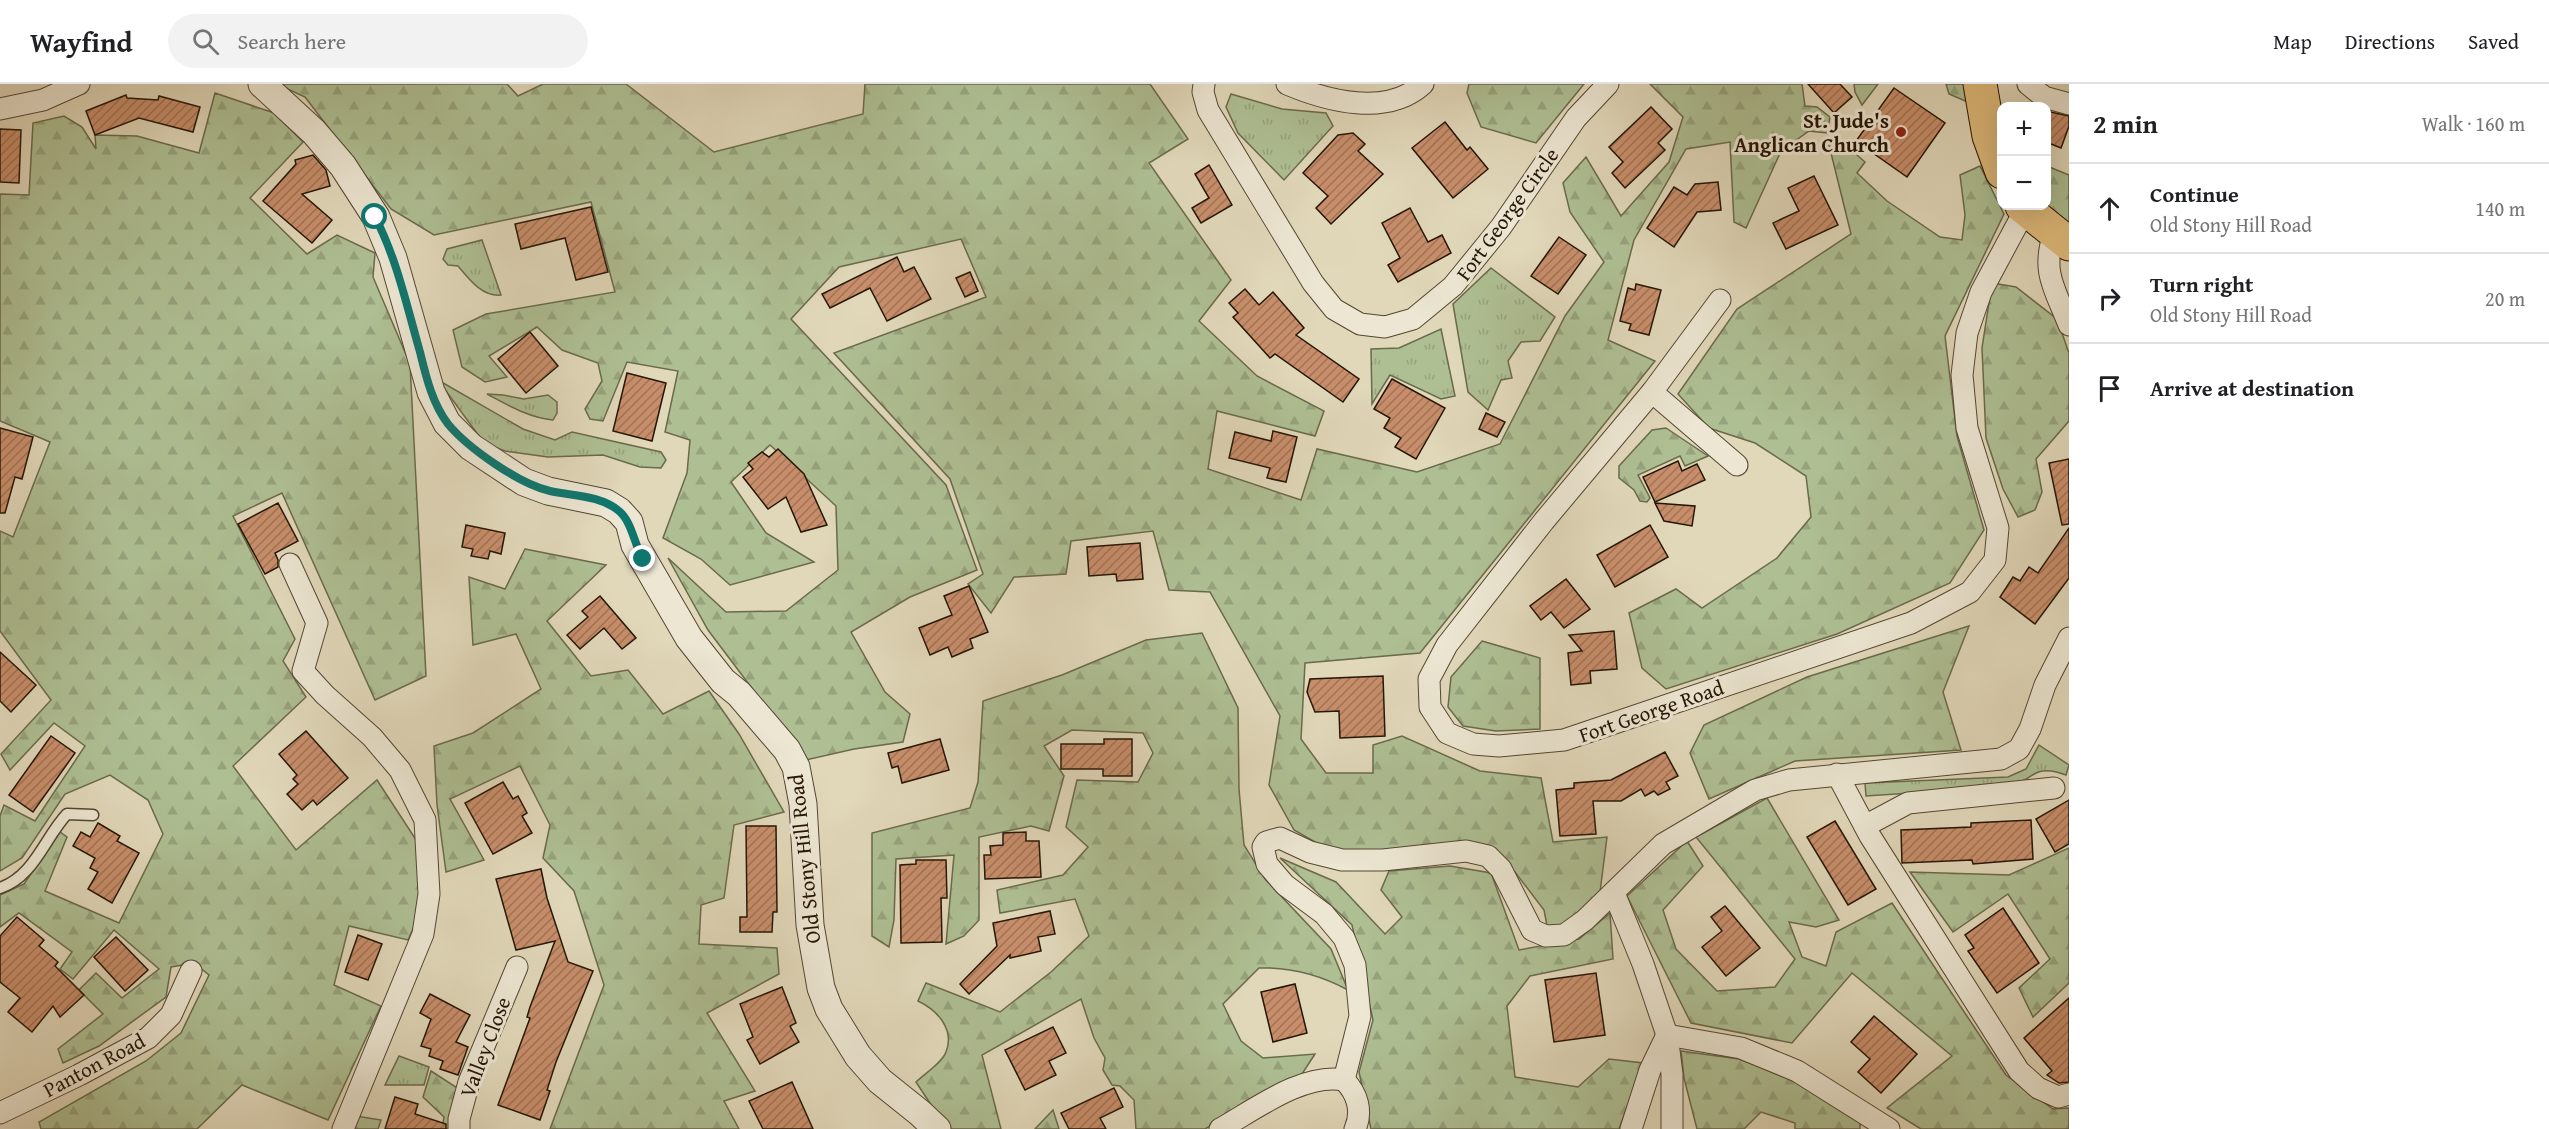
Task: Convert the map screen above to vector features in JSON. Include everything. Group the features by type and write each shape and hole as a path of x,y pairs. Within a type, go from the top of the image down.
{"main road":[{"path":"1980,84 1989,136 1997,160"},
{"path":"2026,210 2062,239"}],"street":[{"path":"0,109 43,100 79,84"},
{"name":"Old Stony Hill Road","path":"262,84 314,132 343,166 371,209 383,231 393,258 431,392 447,423 471,447 524,482 548,491 606,503 619,511 629,522 634,545 689,638 723,681 739,694 788,750 796,767 803,804 810,925 820,988 850,1044 868,1068 937,1129"},
{"name":"Fort George Circle","path":"1204,84 1203,92 1208,110 1313,283 1334,309 1360,324 1385,327 1413,319 1453,286 1501,227 1576,118 1608,84"},
{"path":"1287,84 1355,103 1391,102 1423,84"},
{"path":"2028,84 2044,97 2069,104"},
{"name":"Fort George Road","path":"1720,300 1652,392 1544,521 1447,645 1429,679 1430,707 1447,733 1473,744 1499,746 1564,740 1911,623 1970,592 1995,560 1998,528 1967,428 1962,375 1967,333 1981,292 2023,210"},
{"path":"2062,239 2048,253 2048,271 2069,325"},
{"path":"1652,392 1737,465"},
{"path":"290,564 317,623 303,670 325,695 372,737 400,770 425,820 429,894 423,934 343,1129"},
{"path":"1344,1080 1360,1016 1355,965 1344,938 1324,914 1285,885 1267,864 1263,847 1266,842 1280,838 1311,852 1342,860 1383,860 1466,851 1488,856 1501,869 1532,930 1546,936 1564,934 1585,920 1664,844 1755,790 1789,780 2001,759 2019,749 2030,729 2045,685 2069,638"},
{"path":"1837,774 1865,826 2019,1071 2038,1088 2058,1097 2069,1094"},
{"path":"1865,826 1908,803 2054,788"},
{"path":"1614,893 1643,964 1667,1035 1672,1074 1672,1129"},
{"name":"Valley Close","path":"459,1129 464,1099 517,967"},
{"name":"Panton Road","path":"0,1113 79,1075 148,1038 171,1015 191,971"},
{"path":"1631,1129 1650,1070 1667,1035"},
{"path":"1667,1035 1741,1048 1797,1071 1889,1129"},
{"path":"1220,1129 1311,1081 1330,1077 1344,1080 1354,1089 1359,1104 1356,1129"}],"lane":[{"path":"0,888 15,881 27,869 67,814 93,815"}],"green space":[{"path":"277,84 507,84 518,96 543,84 626,84 714,152 863,114 865,84 1150,84 1188,139 1149,163 1231,280 1199,321 1257,376 1324,411 1315,436 1217,411 1208,469 1301,500 1317,449 1417,472 1500,444 1565,316 1604,262 1570,212 1563,183 1586,157 1621,216 1669,162 1683,117 1650,84 1802,84 1805,106 1817,107 1830,117 1827,133 1809,131 1781,151 1746,228 1734,222 1730,142 1686,149 1634,240 1608,340 1655,361 1420,653 1305,663 1301,739 1326,773 1373,773 1373,745 1402,736 1480,771 1541,778 1553,842 1607,837 1600,892 1568,924 1548,931 1544,910 1515,872 1490,850 1365,855 1329,850 1294,830 1269,785 1280,716 1210,592 1169,590 1153,531 1071,541 1066,574 1014,577 991,613 968,584 983,574 950,479 834,353 986,297 961,239 839,267 791,319 946,485 977,570 910,597 851,632 885,692 910,714 903,742 854,749 806,760 708,630 668,558 726,612 786,611 838,570 836,506 770,445 731,482 766,533 814,562 730,585 701,559 663,538 687,473 690,440 665,432 678,371 627,362 603,421 590,419 585,409 602,381 598,363 562,350 537,327 489,356 507,377 485,382 462,367 453,330 486,314 615,292 591,202 434,235 391,209 305,97"},
{"path":"1469,84 1584,84 1536,143 1481,127 1467,93"},
{"path":"1854,84 1878,84 1862,105 1855,92"},
{"path":"1946,84 1967,84 1970,103 1949,94"},
{"path":"215,93 274,113 303,142 250,198 307,254 337,235 375,253 373,277 410,364 426,676 375,700 282,493 233,516 295,639 283,661 306,697 233,766 296,850 377,780 422,849 422,909 408,940 349,926 334,985 381,1006 328,1120 242,1085 197,1129 41,1129 39,1122 146,1061 181,1033 209,975 194,963 171,967 166,997 99,1046 63,1063 58,1049 103,1014 79,990 96,973 122,998 159,969 114,930 73,979 60,969 72,952 19,913 0,927 0,895 24,884 60,832 67,837 45,891 119,923 163,834 148,800 110,775 65,794 22,858 0,871 0,816 4,805 35,821 85,746 54,723 10,770 1,754 51,700 0,631 0,531 13,537 50,442 0,421 0,194 29,195 33,123 64,116 82,127 96,149 95,135 137,136 199,153"},
{"path":"1231,94 1282,109 1326,113 1333,126 1284,180 1238,133 1226,107"},
{"path":"1841,141 1865,162 1857,173 1887,201 1940,237 1962,240 1965,215 1960,175 1980,166 1997,200 1997,210 2002,210 2004,214 1945,336 1957,436 1984,530 1950,583 1837,634 1666,689 1642,668 1629,613 1676,589 1702,608 1777,558 1811,517 1806,476 1755,443 1709,428 1678,394 1737,309 1851,234 1829,145"},
{"path":"2051,168 2069,175 2069,230 2050,210"},
{"path":"482,240 501,295 482,290 458,266 448,265 443,259 447,249"},
{"path":"1491,268 1555,317 1540,341 1521,342 1508,361 1512,378 1501,380 1488,410 1468,392 1453,304"},
{"path":"1992,283 2016,287 2057,319 2069,353 2069,421 2036,459 2042,492 2035,510 2018,517 2003,489 1986,438 1982,348"},
{"path":"1441,329 1455,396 1441,399 1390,375 1372,404 1371,349 1399,348"},
{"path":"438,380 523,429 555,440 572,432 661,452 666,460 661,468 640,467 603,455 548,457 505,451 484,443"},
{"path":"487,394 524,399 548,395 557,402 557,413 553,420 536,417"},
{"path":"1666,428 1708,456 1685,466 1680,456 1638,475 1650,498 1647,502 1640,501 1634,490 1619,478 1619,466 1652,430"},
{"path":"525,549 606,565 547,621 591,676 628,670 663,714 709,691 739,734 784,812 734,825 724,898 701,905 699,944 777,948 779,974 707,1013 755,1091 724,1101 739,1129 550,1129 604,985 574,891 543,858 550,825 520,766 450,799 484,860 446,872 437,805 434,746 473,733 541,689 516,634 473,645 469,577 505,589"},
{"path":"1969,626 1943,692 1961,750 1795,761 1709,799 1690,753 1704,725 1807,677"},
{"path":"1202,633 1238,708 1239,789 1244,845 1265,879 1331,949 1348,990 1305,973 1259,968 1223,1004 1241,1041 1263,1058 1315,1054 1302,1074 1205,1129 1136,1129 1134,1100 1120,1086 1112,1085 1103,1070 1105,1058 1094,1038 1081,999 982,1055 1001,1129 947,1129 916,1082 941,1060 948,1044 946,1028 938,1015 918,1001 926,983 1000,1012 1051,972 1089,936 1075,899 1000,913 997,890 1063,875 1088,847 1066,827 1077,780 1138,782 1153,753 1143,733 1072,730 1044,746 1064,776 1049,831 1031,826 979,837 979,920 964,936 946,944 954,855 896,859 894,920 889,947 872,936 872,833 970,808 978,782 983,701 1062,675 1146,640"},
{"path":"1482,641 1540,658 1540,729 1496,731 1463,726 1448,707 1451,677"},
{"path":"2039,745 2069,765 2066,775 2045,771 2029,777 2017,786 1866,796 1865,783 2008,777 2026,769"},
{"path":"1767,798 1839,920 1816,927 1789,922 1802,957 1826,966 1836,932 1892,903 2006,1075 2053,1109 2069,1108 2069,1129 1921,1129 1887,1108 1952,1056 1852,973 1792,1043 1691,1023 1627,896 1687,841 1703,866 1663,910 1676,949 1717,991 1775,987 1795,959 1696,837"},
{"path":"2069,848 2069,983 2033,1017 2019,988 2050,959 2008,894 1953,932 1910,872 2009,875"},
{"path":"1280,858 1336,882 1385,934 1402,917 1381,890 1389,871 1450,866 1491,873 1519,950 1579,939 1610,913 1613,959 1530,976 1507,1006 1515,1077 1578,1087 1609,1059 1643,1063 1619,1129 1371,1129 1359,1072 1373,1020 1352,925"},
{"path":"1681,1051 1739,1059 1795,1080 1860,1122 1860,1129 1795,1129 1795,1123 1761,1112 1744,1129 1697,1129 1684,1078"},
{"path":"399,1056 429,1067 424,1085 385,1085"},
{"path":"431,1071 459,1089 451,1129 442,1129 444,1117 423,1097"},
{"path":"1053,1110 1059,1129 1035,1129"},
{"path":"356,1116 381,1120 378,1129 352,1129"}],"building":[{"path":"1808,84 1840,84 1852,97 1834,113"},
{"name":"St. Jude's Anglican Church","path":"1894,88 1945,123 1907,177 1856,141"},
{"path":"126,95 127,98 158,100 159,96 200,107 193,132 139,118 95,135 86,111"},
{"path":"1651,107 1672,129 1658,143 1665,150 1625,188 1612,173 1623,162 1609,147"},
{"path":"2051,112 2069,116 2069,126 2061,148 2051,144"},
{"path":"1445,122 1467,150 1470,147 1488,169 1453,198 1412,148"},
{"path":"0,129 21,130 19,183 0,182"},
{"path":"1353,133 1365,144 1358,151 1383,174 1331,224 1316,208 1328,196 1303,173 1338,135"},
{"path":"313,155 326,170 330,186 302,194 332,220 312,243 263,201 296,164 295,160"},
{"path":"1209,165 1232,205 1201,223 1192,208 1209,198 1195,174"},
{"path":"1814,176 1838,225 1786,249 1773,223 1799,211 1788,188"},
{"path":"1718,182 1721,210 1697,212 1674,247 1647,228 1674,187 1687,195 1695,184"},
{"path":"591,207 608,272 576,280 565,238 521,249 515,224"},
{"path":"1410,208 1428,242 1442,235 1451,253 1398,282 1388,265 1400,258 1382,223"},
{"path":"1559,237 1586,255 1558,294 1531,276"},
{"path":"897,257 904,272 914,267 931,299 887,321 870,288 830,308 822,294"},
{"path":"970,272 978,291 965,297 956,278"},
{"path":"1636,284 1661,290 1649,335 1629,330 1631,324 1620,321 1628,288 1635,290"},
{"path":"1245,289 1259,305 1273,292 1304,328 1296,335 1359,379 1343,402 1275,354 1270,358 1233,317 1238,313 1229,303"},
{"path":"530,332 558,366 526,393 498,359"},
{"path":"627,373 666,383 652,441 613,431"},
{"path":"1392,379 1445,408 1416,459 1395,447 1401,438 1384,428 1390,418 1374,409"},
{"path":"1486,413 1505,422 1497,437 1479,429"},
{"path":"0,428 33,437 22,479 15,477 5,513 0,513"},
{"path":"1273,431 1297,437 1286,482 1267,478 1270,468 1229,458 1235,432 1271,441"},
{"path":"778,449 804,474 827,525 801,532 786,497 768,509 743,477 753,469 748,463 762,452 769,457"},
{"path":"2069,459 2069,524 2062,525 2049,463"},
{"path":"1678,461 1682,471 1697,464 1705,480 1655,502 1643,477"},
{"path":"278,503 298,541 275,553 278,567 265,574 238,524"},
{"path":"1655,503 1695,506 1692,526 1664,521"},
{"path":"466,525 505,533 501,554 490,551 488,559 471,556 473,549 462,547"},
{"path":"1650,525 1668,557 1615,587 1597,555"},
{"path":"2069,528 2069,578 2035,624 2000,597 2013,577 2020,581 2029,567 2038,573"},
{"path":"1140,543 1143,579 1117,581 1116,574 1089,576 1087,547"},
{"path":"1566,579 1590,609 1564,628 1551,612 1541,620 1530,606"},
{"path":"969,586 988,632 970,639 973,648 952,657 948,647 930,655 919,628 952,615 944,596"},
{"path":"600,596 636,638 622,649 604,628 580,649 567,635 588,617 582,611"},
{"path":"1614,631 1617,669 1590,671 1591,683 1571,685 1568,653 1582,651 1569,635"},
{"path":"0,652 36,685 11,712 0,701"},
{"path":"1383,676 1385,736 1340,738 1339,711 1315,712 1307,692 1310,679"},
{"path":"306,731 348,778 317,805 313,800 302,810 287,794 298,784 293,779 297,775 279,754"},
{"path":"51,736 75,753 33,812 9,795"},
{"path":"940,739 949,770 902,783 898,766 892,768 888,753"},
{"path":"1104,739 1132,739 1132,776 1103,776 1103,769 1061,769 1061,744 1104,744"},
{"path":"1665,752 1678,776 1666,782 1670,789 1658,795 1654,791 1645,796 1641,789 1621,801 1593,801 1596,834 1560,836 1556,790 1574,788 1574,783 1611,780"},
{"path":"503,782 513,799 518,796 527,813 522,816 532,833 493,854 465,803"},
{"path":"2069,800 2069,844 2055,852 2036,819"},
{"path":"2031,820 2033,859 1973,864 1972,860 1902,863 1901,830 1971,827 1971,823"},
{"path":"1835,821 1876,889 1848,905 1807,837"},
{"path":"98,823 120,836 117,841 139,853 112,903 88,889 98,872 90,868 95,858 73,846 81,832 90,837"},
{"path":"746,826 776,826 777,912 773,912 772,932 740,932 740,917 747,917"},
{"path":"1026,832 1026,841 1039,841 1041,877 985,879 984,855 991,855 990,846 1003,845 1003,833"},
{"path":"916,860 946,860 947,898 941,898 942,942 901,943 900,865 916,864"},
{"path":"541,869 547,898 568,962 593,971 556,1062 547,1090 550,1091 540,1120 498,1105 530,1018 527,1017 530,1007 555,941 516,950 496,879"},
{"path":"1725,906 1760,948 1726,976 1702,947 1722,931 1711,917"},
{"path":"2003,908 2039,963 1997,993 1968,951 1974,948 1965,935"},
{"path":"1050,911 1055,934 1038,937 1041,951 1010,958 1010,955 969,994 960,984 997,946 993,923"},
{"path":"17,917 44,940 39,946 58,962 55,966 84,995 60,1017 53,1006 32,1032 8,1012 20,998 0,982 0,936"},
{"path":"358,935 382,944 368,980 345,972"},
{"path":"116,937 148,970 125,991 94,957"},
{"path":"1596,973 1605,1035 1554,1042 1545,980"},
{"path":"1295,984 1307,1033 1273,1042 1261,992"},
{"path":"782,987 796,1023 790,1026 799,1042 760,1064 747,1040 753,1037 740,1004"},
{"path":"430,994 470,1015 456,1042 468,1047 458,1075 440,1069 443,1061 429,1056 431,1049 421,1046 431,1019 420,1013"},
{"path":"2069,998 2069,1082 2059,1083 2047,1075 2052,1071 2024,1038"},
{"path":"1874,1016 1917,1054 1881,1093 1858,1072 1870,1059 1851,1042"},
{"path":"1053,1027 1066,1053 1049,1061 1056,1075 1025,1090 1005,1050"},
{"path":"792,1082 813,1129 763,1129 749,1101"},
{"path":"1114,1088 1123,1107 1100,1118 1106,1129 1069,1129 1061,1113"},
{"path":"395,1097 418,1104 415,1114 446,1124 446,1129 385,1129"}],"place":[{"name":"St. Jude's Anglican Church","path":"1901,132"}],"route":[{"path":"375,217 393,258 431,392 447,423 471,447 524,482 548,491 587,497 606,503 619,511 629,522 634,545 643,559"}]}
